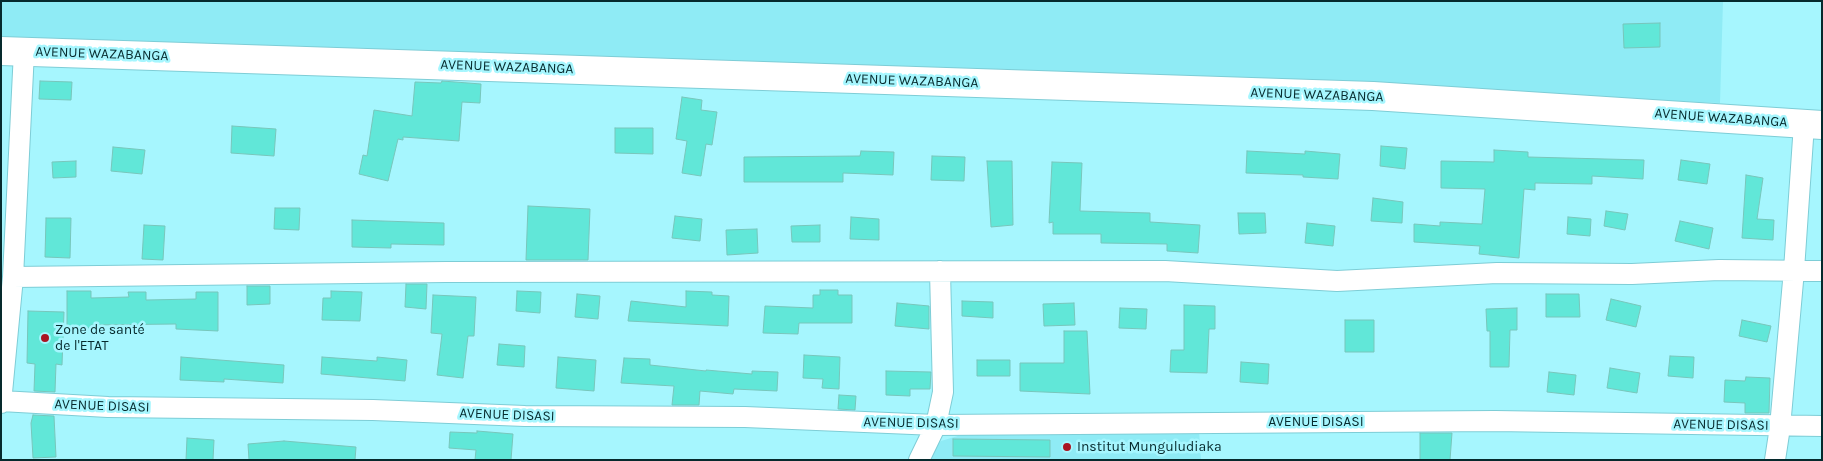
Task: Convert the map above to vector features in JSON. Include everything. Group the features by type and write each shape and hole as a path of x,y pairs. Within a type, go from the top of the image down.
{"main road":[{"name":"AVENUE WAZABANGA","path":"13,51 1373,96 1813,124"}],"street":[{"path":"1,402 13,277 13,51"},
{"path":"1775,460 1780,427 1794,270 1813,124"},
{"path":"13,277 446,272 1165,271 1337,281 1497,273 1632,274 1719,270 1822,271"},
{"path":"919,460 936,425 943,392 940,271"},
{"name":"AVENUE DISASI","path":"1,402 108,407 373,410 525,416 745,417 936,425 1495,421 1780,427 1822,426"}],"shaded area":[{"path":"1,1 1723,1 1720,103 742,61 1,39"},
{"name":"Institut Munguludiaka","path":"1199,431 1201,460 922,460 941,441 961,435"}],"building":[{"path":"1660,23 1660,47 1624,48 1623,24"},
{"path":"40,81 72,82 71,100 39,99"},
{"path":"442,81 481,84 480,103 462,102 459,141 403,137 403,140 398,139 388,181 359,174 363,155 367,156 374,110 412,116 415,82 441,83"},
{"path":"682,97 702,100 701,110 717,112 712,145 706,144 701,176 682,173 687,141 676,139"},
{"path":"232,126 276,129 274,156 231,153"},
{"path":"615,128 653,128 653,154 615,153"},
{"path":"1381,146 1407,148 1405,169 1380,166"},
{"path":"113,147 145,150 142,174 111,171"},
{"path":"1494,150 1528,152 1528,157 1644,160 1643,179 1592,176 1592,184 1535,183 1535,190 1524,189 1519,258 1479,254 1480,246 1414,242 1414,224 1440,226 1440,222 1482,224 1485,189 1441,188 1441,161 1494,162"},
{"path":"861,151 894,152 893,175 843,173 843,182 744,182 744,157 860,156"},
{"path":"1247,151 1305,154 1305,151 1340,154 1338,179 1303,177 1303,175 1246,173"},
{"path":"932,156 965,157 964,181 931,180"},
{"path":"1681,160 1710,164 1707,184 1678,180"},
{"path":"76,161 76,177 53,178 52,162"},
{"path":"987,161 1012,161 1013,225 991,227"},
{"path":"1052,162 1082,163 1080,211 1150,213 1150,222 1200,225 1198,253 1167,251 1167,244 1101,243 1101,234 1053,234 1053,222 1049,223"},
{"path":"1746,175 1763,178 1757,219 1774,220 1773,240 1742,238"},
{"path":"1373,198 1403,202 1402,223 1371,221"},
{"path":"528,206 590,209 588,260 526,260"},
{"path":"275,208 300,208 299,230 274,229"},
{"path":"1606,211 1628,214 1625,230 1604,226"},
{"path":"1238,213 1265,213 1266,233 1239,234"},
{"path":"675,216 702,219 700,241 672,238"},
{"path":"851,217 879,219 879,240 850,239"},
{"path":"1568,217 1591,219 1590,236 1567,234"},
{"path":"46,218 71,218 70,258 45,257"},
{"path":"352,220 444,223 444,245 391,244 391,248 352,247"},
{"path":"1680,221 1713,228 1709,249 1675,241"},
{"path":"1307,223 1335,226 1333,246 1305,243"},
{"path":"144,225 165,226 163,260 142,259"},
{"path":"820,225 820,242 792,242 791,226"},
{"path":"757,229 758,253 727,255 726,230"},
{"path":"406,284 427,284 426,309 405,307"},
{"path":"247,286 270,286 270,304 247,305"},
{"path":"820,290 838,290 838,295 852,295 852,323 799,323 798,334 763,333 765,306 813,308 813,295 820,295"},
{"path":"67,291 91,291 91,298 129,297 128,292 146,292 146,300 196,299 196,292 218,292 218,331 176,329 176,324 91,325 91,328 67,328"},
{"path":"331,291 362,292 360,321 322,320 323,298 331,298"},
{"path":"517,291 541,292 540,313 516,311"},
{"path":"686,291 712,292 712,295 729,296 728,326 628,321 631,301 686,307"},
{"path":"577,294 600,296 598,319 575,317"},
{"path":"1546,294 1579,294 1580,317 1546,317"},
{"path":"433,295 476,297 474,336 468,336 463,378 437,375 442,334 431,333"},
{"path":"1611,299 1641,306 1636,327 1606,320"},
{"path":"962,301 993,302 993,318 962,316"},
{"path":"897,303 929,306 929,329 895,326"},
{"path":"1074,303 1075,325 1044,326 1043,304"},
{"path":"1184,305 1215,306 1215,329 1209,329 1207,373 1170,372 1171,350 1184,350"},
{"path":"1120,308 1147,309 1146,329 1119,328"},
{"path":"1517,308 1517,330 1510,330 1509,367 1490,367 1490,331 1487,331 1486,309"},
{"name":"Zone de santé de l'ETAT","path":"28,311 64,312 62,365 56,364 55,392 34,391 35,364 27,363"},
{"path":"1345,320 1374,320 1374,352 1345,352"},
{"path":"1742,320 1771,326 1767,342 1739,336"},
{"path":"1064,331 1087,331 1090,394 1020,391 1020,363 1064,363"},
{"path":"499,344 525,346 524,367 497,365"},
{"path":"804,355 840,357 839,389 822,388 823,379 803,378"},
{"path":"1670,356 1694,357 1693,378 1668,376"},
{"path":"181,357 284,365 283,383 224,379 224,382 180,380"},
{"path":"322,357 377,361 377,357 407,360 405,381 321,374"},
{"path":"558,357 596,360 594,391 556,388"},
{"path":"624,358 650,359 650,365 706,371 752,374 752,371 778,372 777,391 734,389 733,394 700,391 699,405 672,405 674,386 621,383"},
{"path":"977,360 1010,360 1010,376 977,376"},
{"path":"1241,362 1269,364 1268,384 1240,382"},
{"path":"1610,368 1640,373 1637,393 1607,388"},
{"path":"886,371 931,372 930,389 910,389 910,396 886,395"},
{"path":"1549,372 1576,375 1574,395 1547,392"},
{"path":"1746,377 1770,378 1769,413 1745,413 1745,403 1724,402 1725,380 1745,381"},
{"path":"839,395 856,396 855,410 838,409"},
{"path":"33,415 54,416 56,457 33,458 31,423"},
{"path":"477,431 513,434 511,460 475,460 476,450 449,448 450,432 477,433"},
{"path":"1420,433 1452,433 1450,460 1420,460"},
{"path":"187,438 214,440 213,460 186,460"},
{"path":"953,439 1050,440 1050,457 953,456"},
{"path":"284,441 356,447 355,460 249,460 248,444"}],"place":[{"name":"Zone de santé de l'ETAT","path":"45,338"},
{"name":"Institut Munguludiaka","path":"1067,447"}]}
